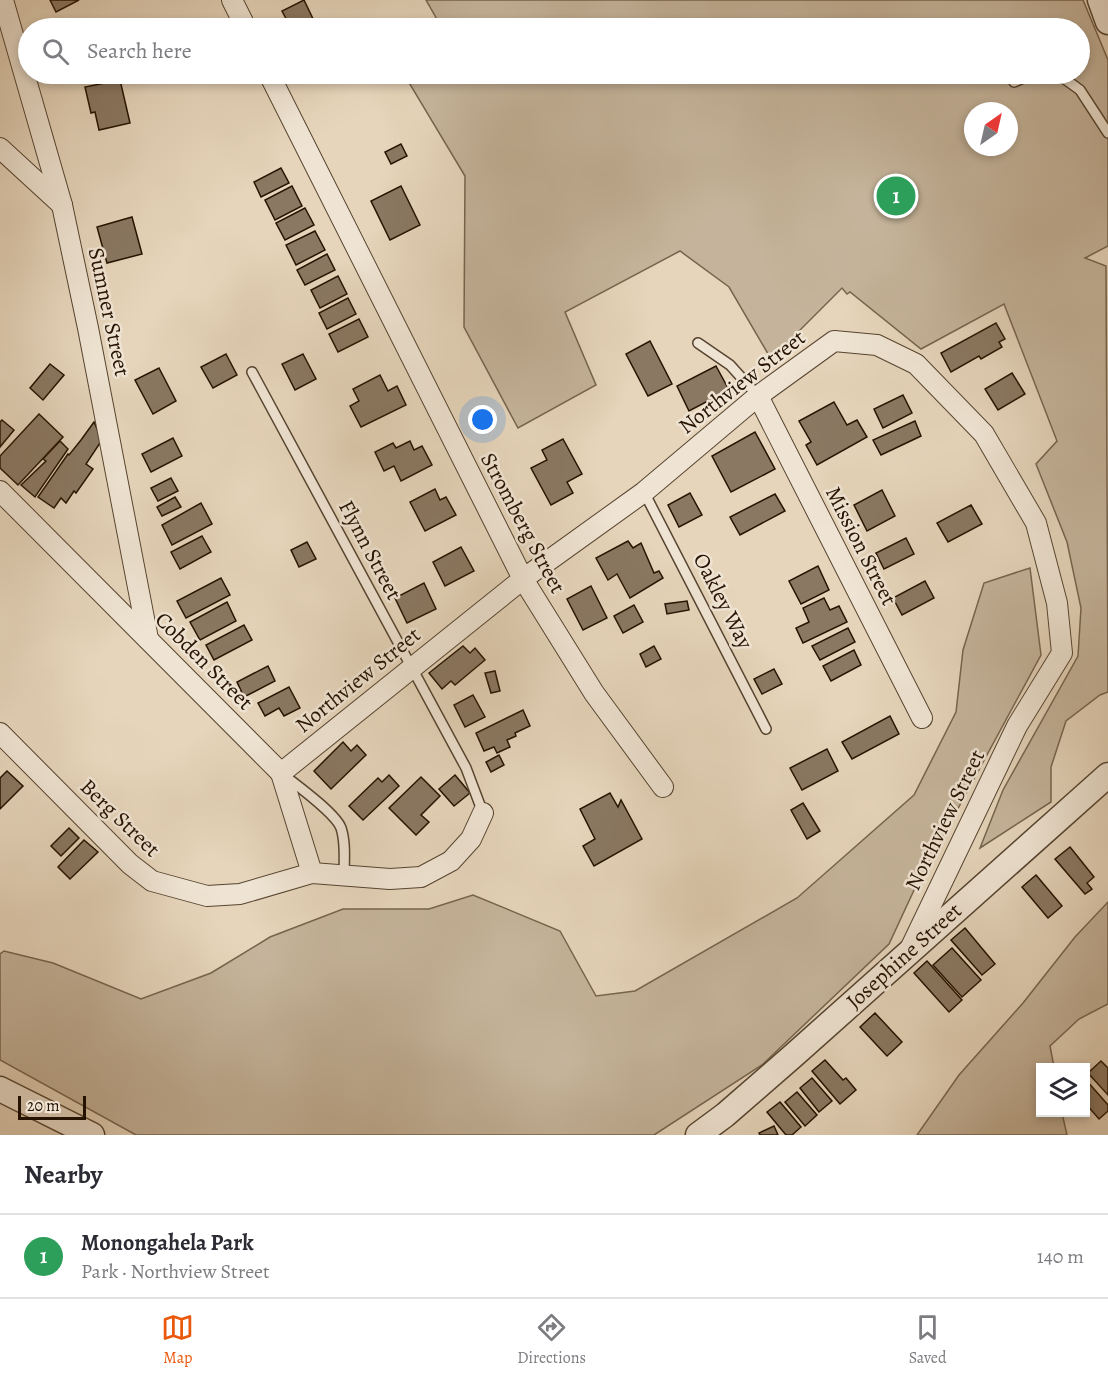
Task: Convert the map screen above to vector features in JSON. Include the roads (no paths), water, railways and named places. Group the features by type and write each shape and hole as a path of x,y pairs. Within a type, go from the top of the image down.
{"street":[{"name":"Sumner Street","path":"3,0 18,52"},
{"path":"232,0 241,18"},
{"path":"1100,0 1108,22"},
{"name":"Sumner Street","path":"27,84 62,205 148,639"},
{"name":"Stromberg Street","path":"274,84 523,579 594,693 621,733 663,787"},
{"path":"0,148 62,205"},
{"name":"Northview Street","path":"281,773 523,579 644,492 758,396 834,341 877,345 916,364 984,434 1036,523 1057,603 1062,653 1017,726 909,951"},
{"name":"Mission Street","path":"758,396 922,718"},
{"name":"Cobden Street","path":"0,491 281,773"},
{"name":"Berg Street","path":"0,733 130,864 152,882 207,896 240,894 312,873 390,879 421,877 451,861 471,839 483,813"},
{"path":"281,773 312,873"},
{"name":"Josephine Street","path":"698,1135 725,1115 1108,775"},
{"path":"0,1089 92,1135"}],"lane":[{"path":"1072,84 1080,90 1108,133"},
{"path":"698,342 730,365 758,396"},
{"name":"Flynn Street","path":"252,372 466,768 483,813"},
{"name":"Oakley Way","path":"644,492 766,729"},
{"name":"Cobden Street","path":"281,773 313,798 341,826 344,876"}],"place":[{"name":"Monongahela Park","path":"896,196"}]}
